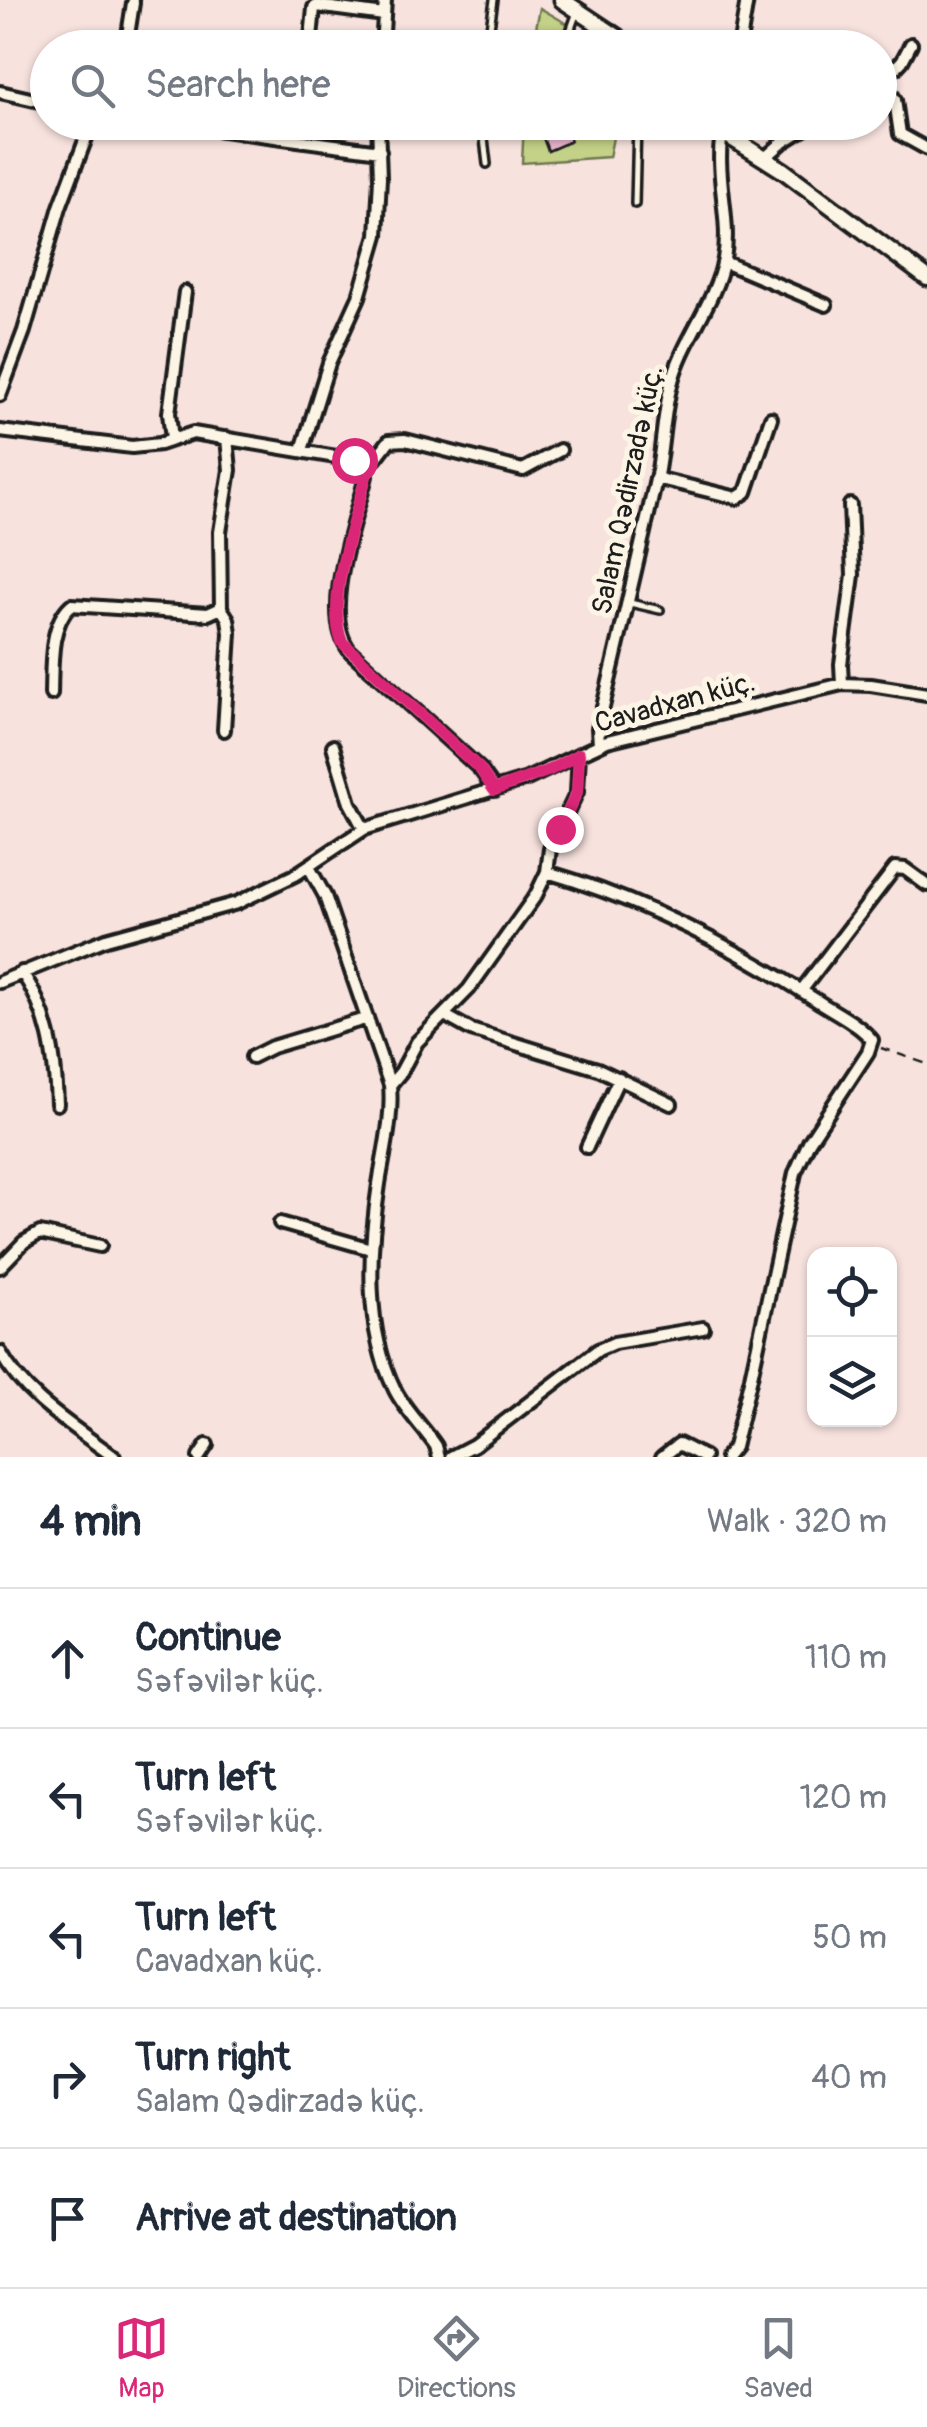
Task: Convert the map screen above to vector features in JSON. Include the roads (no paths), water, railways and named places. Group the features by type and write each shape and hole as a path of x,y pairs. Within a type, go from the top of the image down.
{"street":[{"path":"383,30 385,0"},
{"path":"562,0 607,30"},
{"path":"742,30 747,0"},
{"path":"129,30 133,3"},
{"path":"312,30 317,6 384,15"},
{"path":"897,65 911,44"},
{"path":"0,92 30,99"},
{"path":"897,114 900,134 927,150"},
{"path":"0,395 85,140"},
{"path":"293,140 380,152"},
{"path":"302,450 329,363 370,264 379,208 379,140"},
{"name":"Salam Qədirzadə küç.","path":"599,744 598,728 656,478 676,368 724,262 726,244 716,140"},
{"path":"737,140 927,278"},
{"path":"765,158 785,140"},
{"path":"724,262 826,305"},
{"path":"172,439 169,413 185,292"},
{"path":"656,478 742,496 771,418"},
{"path":"0,431 132,447 160,444 192,433 302,450 363,465 366,476 340,586 340,637 350,651 480,769 494,790"},
{"path":"224,730 230,633 221,608 220,532 230,470 228,438"},
{"path":"363,465 376,458 389,441 406,440 523,470 560,450"},
{"path":"842,684 841,664 853,575 850,505"},
{"path":"51,694 52,656 59,623 71,605 208,614 221,608"},
{"name":"Cavadxan küç.","path":"0,982 134,930 222,909 309,867 364,829 550,770 599,744 842,684 927,694"},
{"path":"333,746 350,803 364,829"},
{"path":"390,1084 417,1042 478,976 536,895 547,872 550,849 577,792 579,754"},
{"path":"309,867 325,896 390,1084 390,1114 371,1249 374,1305 395,1389 436,1446 438,1457"},
{"path":"802,991 895,868 905,869 927,885"},
{"path":"547,872 585,883 695,930 802,991 869,1035 872,1044 809,1142 795,1174 752,1377 734,1447 726,1457"},
{"path":"22,972 46,1016 55,1060 57,1104"},
{"path":"444,1015 471,1030 598,1068 671,1104"},
{"path":"252,1057 272,1046 365,1018"},
{"path":"587,1147 620,1078"},
{"path":"280,1222 371,1249"},
{"path":"0,1266 24,1242 40,1233 100,1246"},
{"path":"450,1457 474,1446 598,1350 614,1343 703,1328"},
{"path":"0,1352 4,1371 114,1457"},
{"path":"662,1457 679,1444 704,1457"},
{"path":"200,1457 207,1445"}],"lane":[{"path":"490,30 494,0"},
{"path":"571,30 578,10"},
{"path":"484,140 487,164"},
{"path":"635,204 637,140"},
{"path":"627,602 660,610"}]}
